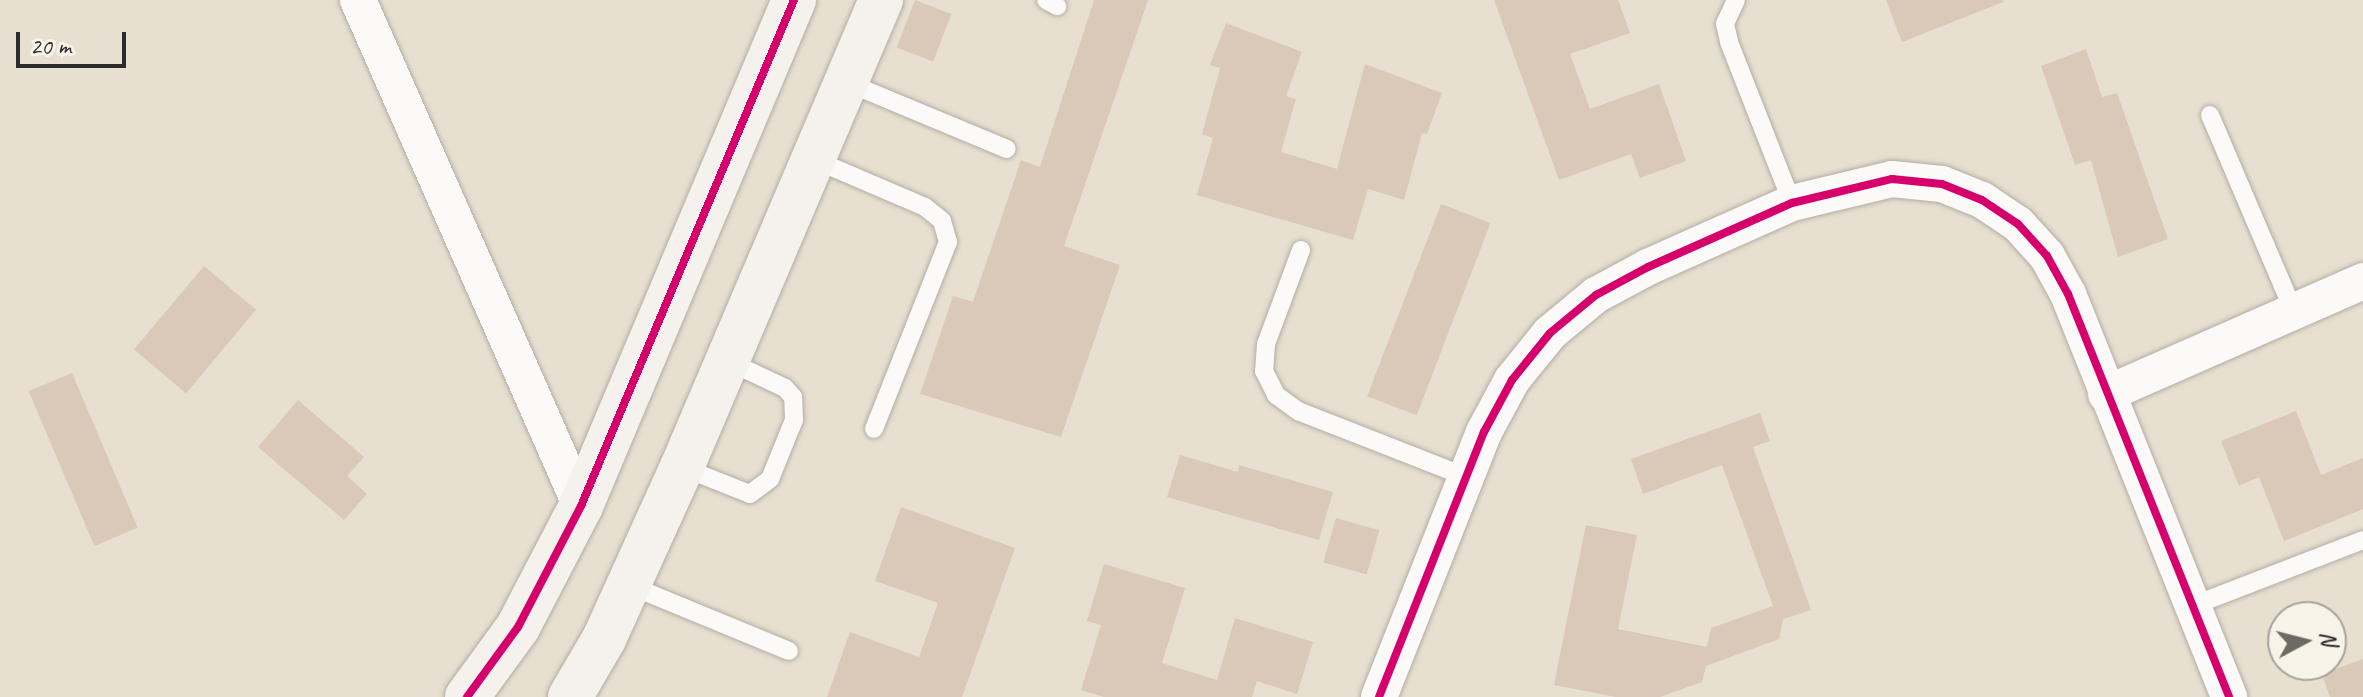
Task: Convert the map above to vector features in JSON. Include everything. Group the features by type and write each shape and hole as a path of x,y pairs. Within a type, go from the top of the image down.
{"street":[{"path":"358,0 581,506"},
{"path":"467,697 518,627 581,506 794,0"},
{"path":"570,697 629,585 682,467 881,0"},
{"path":"1379,697 1466,477 1512,380 1550,333 1596,295 1648,267 1792,203 1892,179 1942,184 1982,200 2018,224 2047,256 2068,294 2192,606 2222,694"},
{"path":"2106,394 2363,281"}],"lane":[{"path":"1736,0 1725,24 1729,42 1792,203"},
{"path":"846,82 1007,149"},
{"path":"2210,115 2294,312"},
{"path":"813,159 925,207 942,221 948,242 874,429"},
{"path":"1301,250 1266,344 1264,371 1276,395 1298,411 1466,477"},
{"path":"682,467 750,494 770,479 794,420 793,397 785,388 728,361"},
{"path":"2192,606 2363,540"},
{"path":"629,585 789,651"}],"building":[{"path":"915,0 951,14 933,62 897,48"},
{"path":"1094,0 1148,0 1064,246 1120,265 1061,437 920,394 953,296 973,302 1021,160 1040,167"},
{"path":"1494,0 1618,0 1630,33 1570,54 1590,109 1659,84 1686,161 1640,178 1631,154 1559,180"},
{"path":"1886,0 2003,0 2003,2 1902,42"},
{"path":"1226,23 1302,52 1286,96 1296,99 1281,152 1337,169 1365,64 1442,93 1427,134 1422,133 1404,200 1368,189 1353,240 1197,195 1213,138 1202,134 1220,68 1210,65"},
{"path":"2086,49 2102,97 2117,93 2168,239 2118,257 2091,160 2075,165 2041,66"},
{"path":"1441,204 1490,223 1417,415 1367,396"},
{"path":"204,266 256,310 186,393 134,349"},
{"path":"72,373 138,528 94,546 29,391"},
{"path":"298,400 364,457 347,476 367,494 344,520 258,447"},
{"path":"2296,411 2321,475 2363,458 2363,509 2284,541 2259,477 2239,486 2221,441"},
{"path":"1760,413 1770,441 1753,447 1811,610 1783,619 1779,639 1706,666 1702,682 1660,697 1616,697 1554,685 1586,525 1637,535 1618,629 1707,647 1711,628 1773,606 1722,465 1643,494 1631,459"},
{"path":"1180,455 1238,472 1239,465 1333,492 1319,540 1167,497"},
{"path":"901,507 1015,548 962,697 827,697 850,632 919,657 938,603 875,581"},
{"path":"1336,518 1379,530 1367,575 1323,562"},
{"path":"1104,564 1185,588 1162,663 1217,680 1235,618 1313,642 1297,694 1257,681 1252,697 1104,697 1081,690 1101,625 1087,621"},
{"path":"2363,659 2363,697 2330,697 2324,681 2347,681 2347,665"}],"cycle path":[{"path":"467,697 518,627 581,506 794,0"},
{"path":"1379,697 1484,432 1512,380 1550,333 1596,295 1648,267 1792,203 1892,179 1942,184 1982,200 2018,224 2047,256 2068,294 2229,697"}]}
